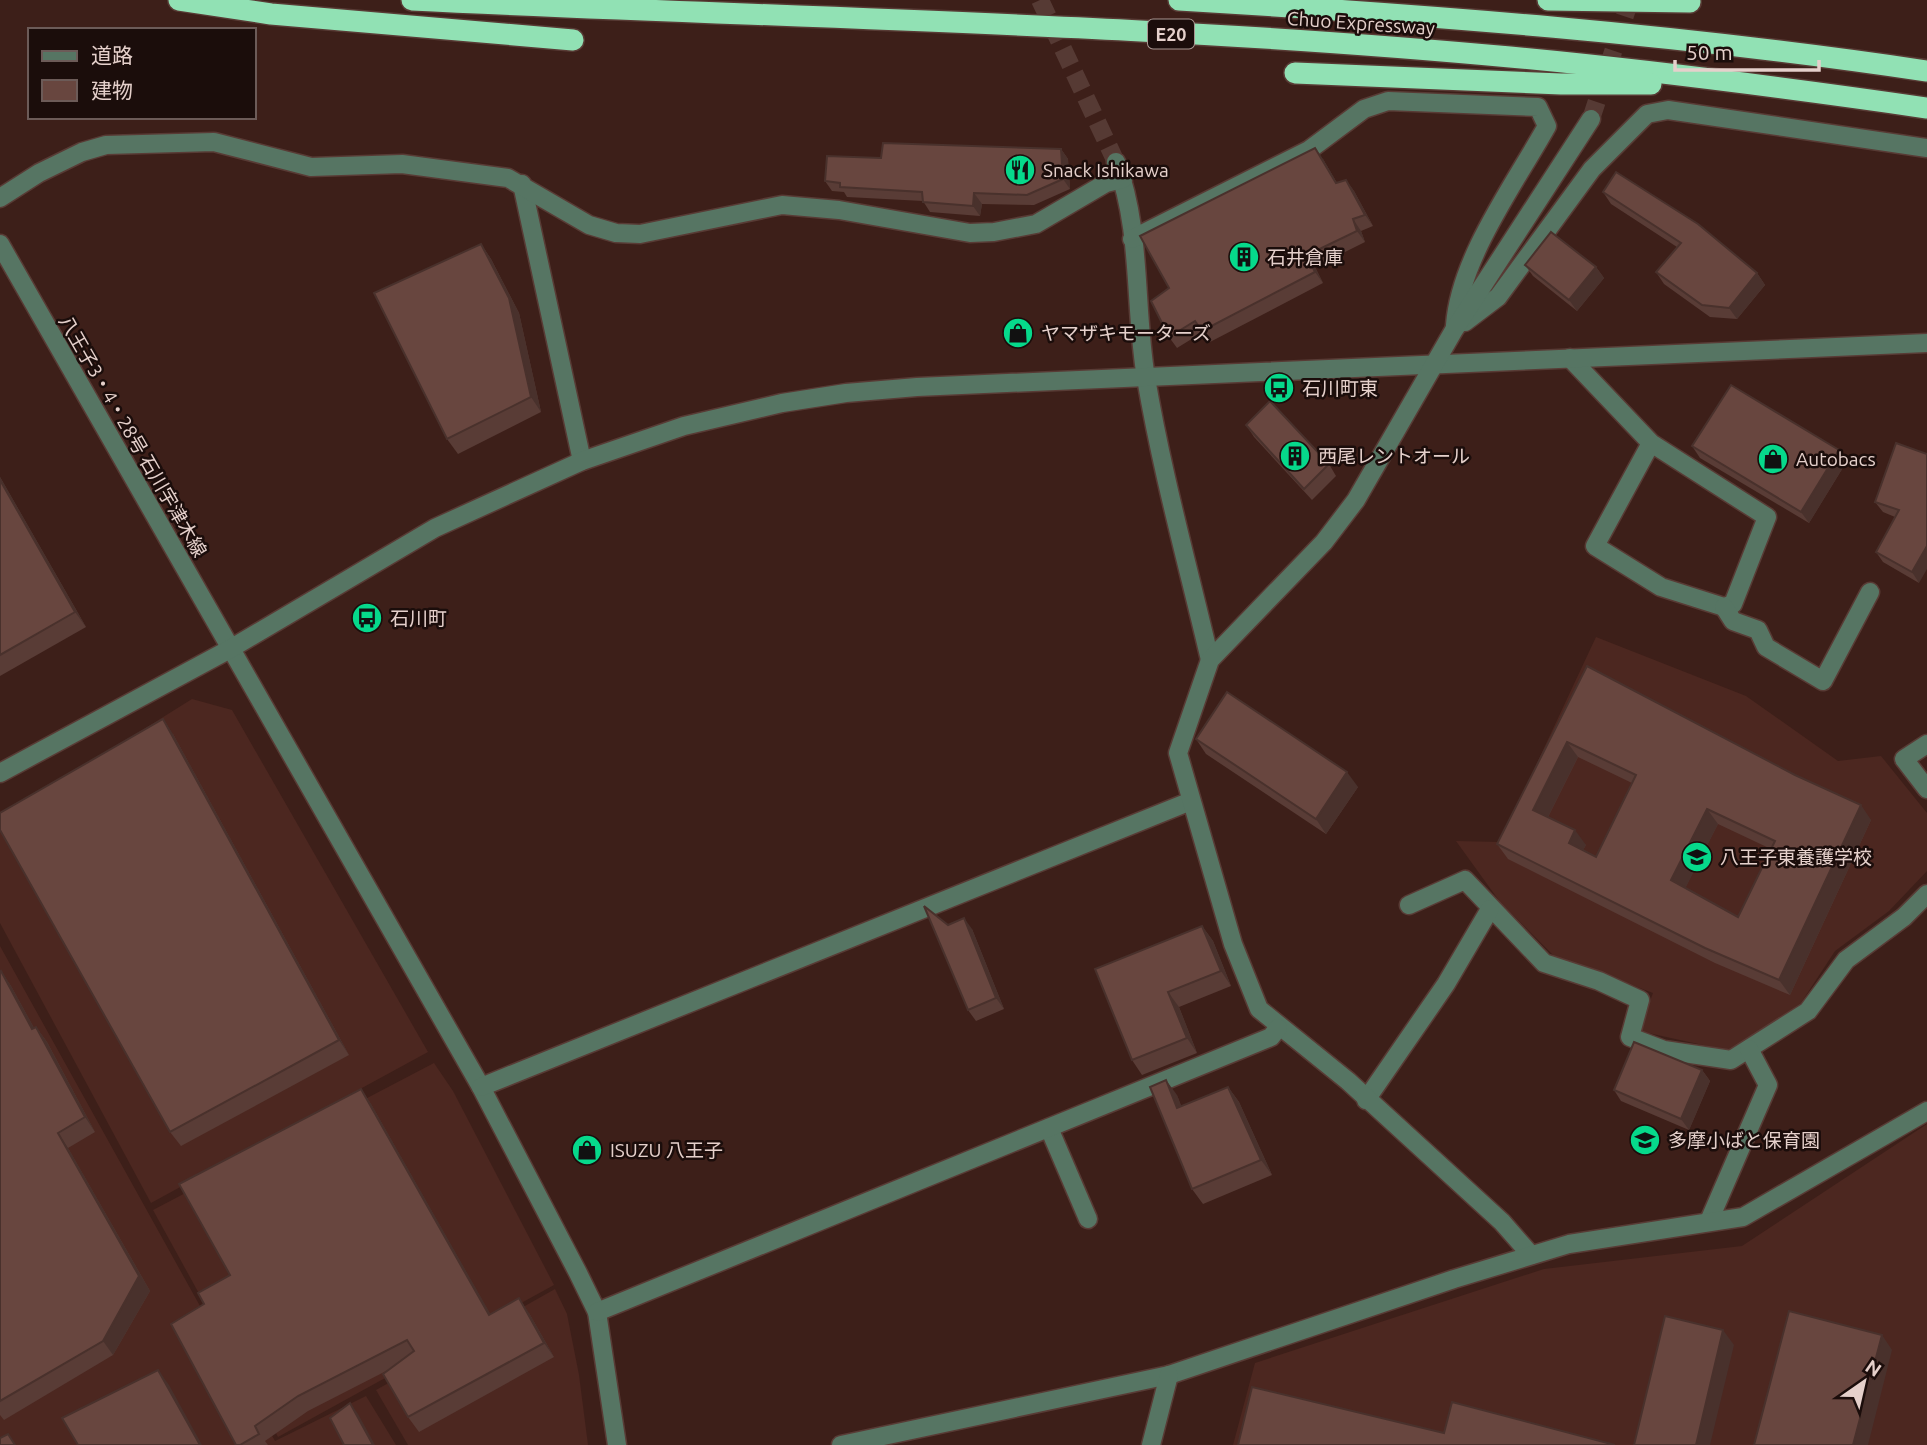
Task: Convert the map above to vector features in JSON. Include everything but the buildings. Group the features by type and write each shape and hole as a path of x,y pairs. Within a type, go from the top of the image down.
{"highway":[{"path":"179,0 271,13 573,40"},
{"name":"Chuo Expressway","path":"412,0 1222,36 1507,57 1761,83 1927,108"},
{"name":"Chuo Expressway","path":"1179,0 1436,15 1632,33 1927,71"},
{"path":"1549,0 1690,2"},
{"path":"1295,73 1561,84 1761,83"}],"street":[{"path":"1132,239 1309,150 1364,109 1388,101 1538,107 1547,127 1476,255 1457,298 1454,330"},
{"path":"1454,330 1498,297 1592,169 1647,114 1668,110 1927,148"},
{"path":"1531,1255 1502,1222 1348,1081 1278,1028 1253,1001 1178,753 1210,660 1324,542 1340,521 1386,452 1454,330 1591,119"},
{"path":"0,198 39,173 82,152 106,145 152,142 214,142 312,167 402,164 508,178 589,225 616,233 640,234 782,205 839,211 970,233 1036,224 1106,183 1123,179"},
{"path":"1116,162 1123,179 1132,239 1146,377 1210,660"},
{"path":"522,184 582,461"},
{"name":"八王子3・4・28号 石川宇津木線","path":"0,244 481,1087 597,1312 617,1445"},
{"path":"0,773 230,649 435,528 582,461 684,426 782,403 846,393 1146,377 1927,343"},
{"path":"1570,358 1651,443 1767,517 1733,604 1724,607 1661,587 1595,546 1651,443"},
{"path":"1724,607 1733,621 1758,630 1766,647 1823,681 1870,592"},
{"path":"1927,744 1904,759 1927,789"},
{"path":"481,1087 1191,801"},
{"path":"1409,905 1465,880 1544,963 1599,981 1640,1000 1630,1037 1664,1050 1731,1060 1808,1011 1846,960 1904,917 1927,894"},
{"path":"1366,1100 1446,984 1490,909"},
{"path":"597,1312 1271,1037 1278,1028"},
{"path":"1709,1221 1768,1085 1749,1049"},
{"path":"841,1445 911,1437 1170,1375 1569,1244 1743,1217 1927,1111"},
{"path":"1049,1128 1088,1219"},
{"path":"1151,1445 1170,1375"}],"shaded area":[{"name":"八王子東養護学校","path":"1596,637 1746,696 1838,761 1881,756 1927,813 1927,871 1889,911 1835,951 1801,1003 1730,1051 1639,1031 1653,993 1554,956 1500,902 1456,841 1500,842"},
{"path":"192,699 232,710 428,1052 151,1203 0,923 0,819"},
{"path":"0,946 275,1441 366,1396 396,1445 0,1445"},
{"path":"434,1063 453,1091 554,1285 278,1437 153,1210"},
{"path":"1927,1124 1927,1445 1233,1445 1255,1363 1544,1269 1742,1246"},
{"path":"555,1289 567,1314 579,1375 588,1445 408,1445 376,1390"}],"tunnel":[{"path":"1040,0 1116,162"},
{"path":"1591,119 1630,0"}],"place":[{"name":"Snack Ishikawa","path":"1020,170"},
{"name":"石井倉庫","path":"1244,257"},
{"name":"ヤマザキモーターズ","path":"1018,333"},
{"name":"石川町東","path":"1279,388"},
{"name":"西尾レントオール","path":"1295,456"},
{"name":"Autobacs","path":"1773,459"},
{"name":"石川町","path":"367,618"},
{"name":"八王子東養護学校","path":"1697,857"},
{"name":"多摩小ばと保育園","path":"1645,1140"},
{"name":"ISUZU 八王子","path":"587,1150"}]}
